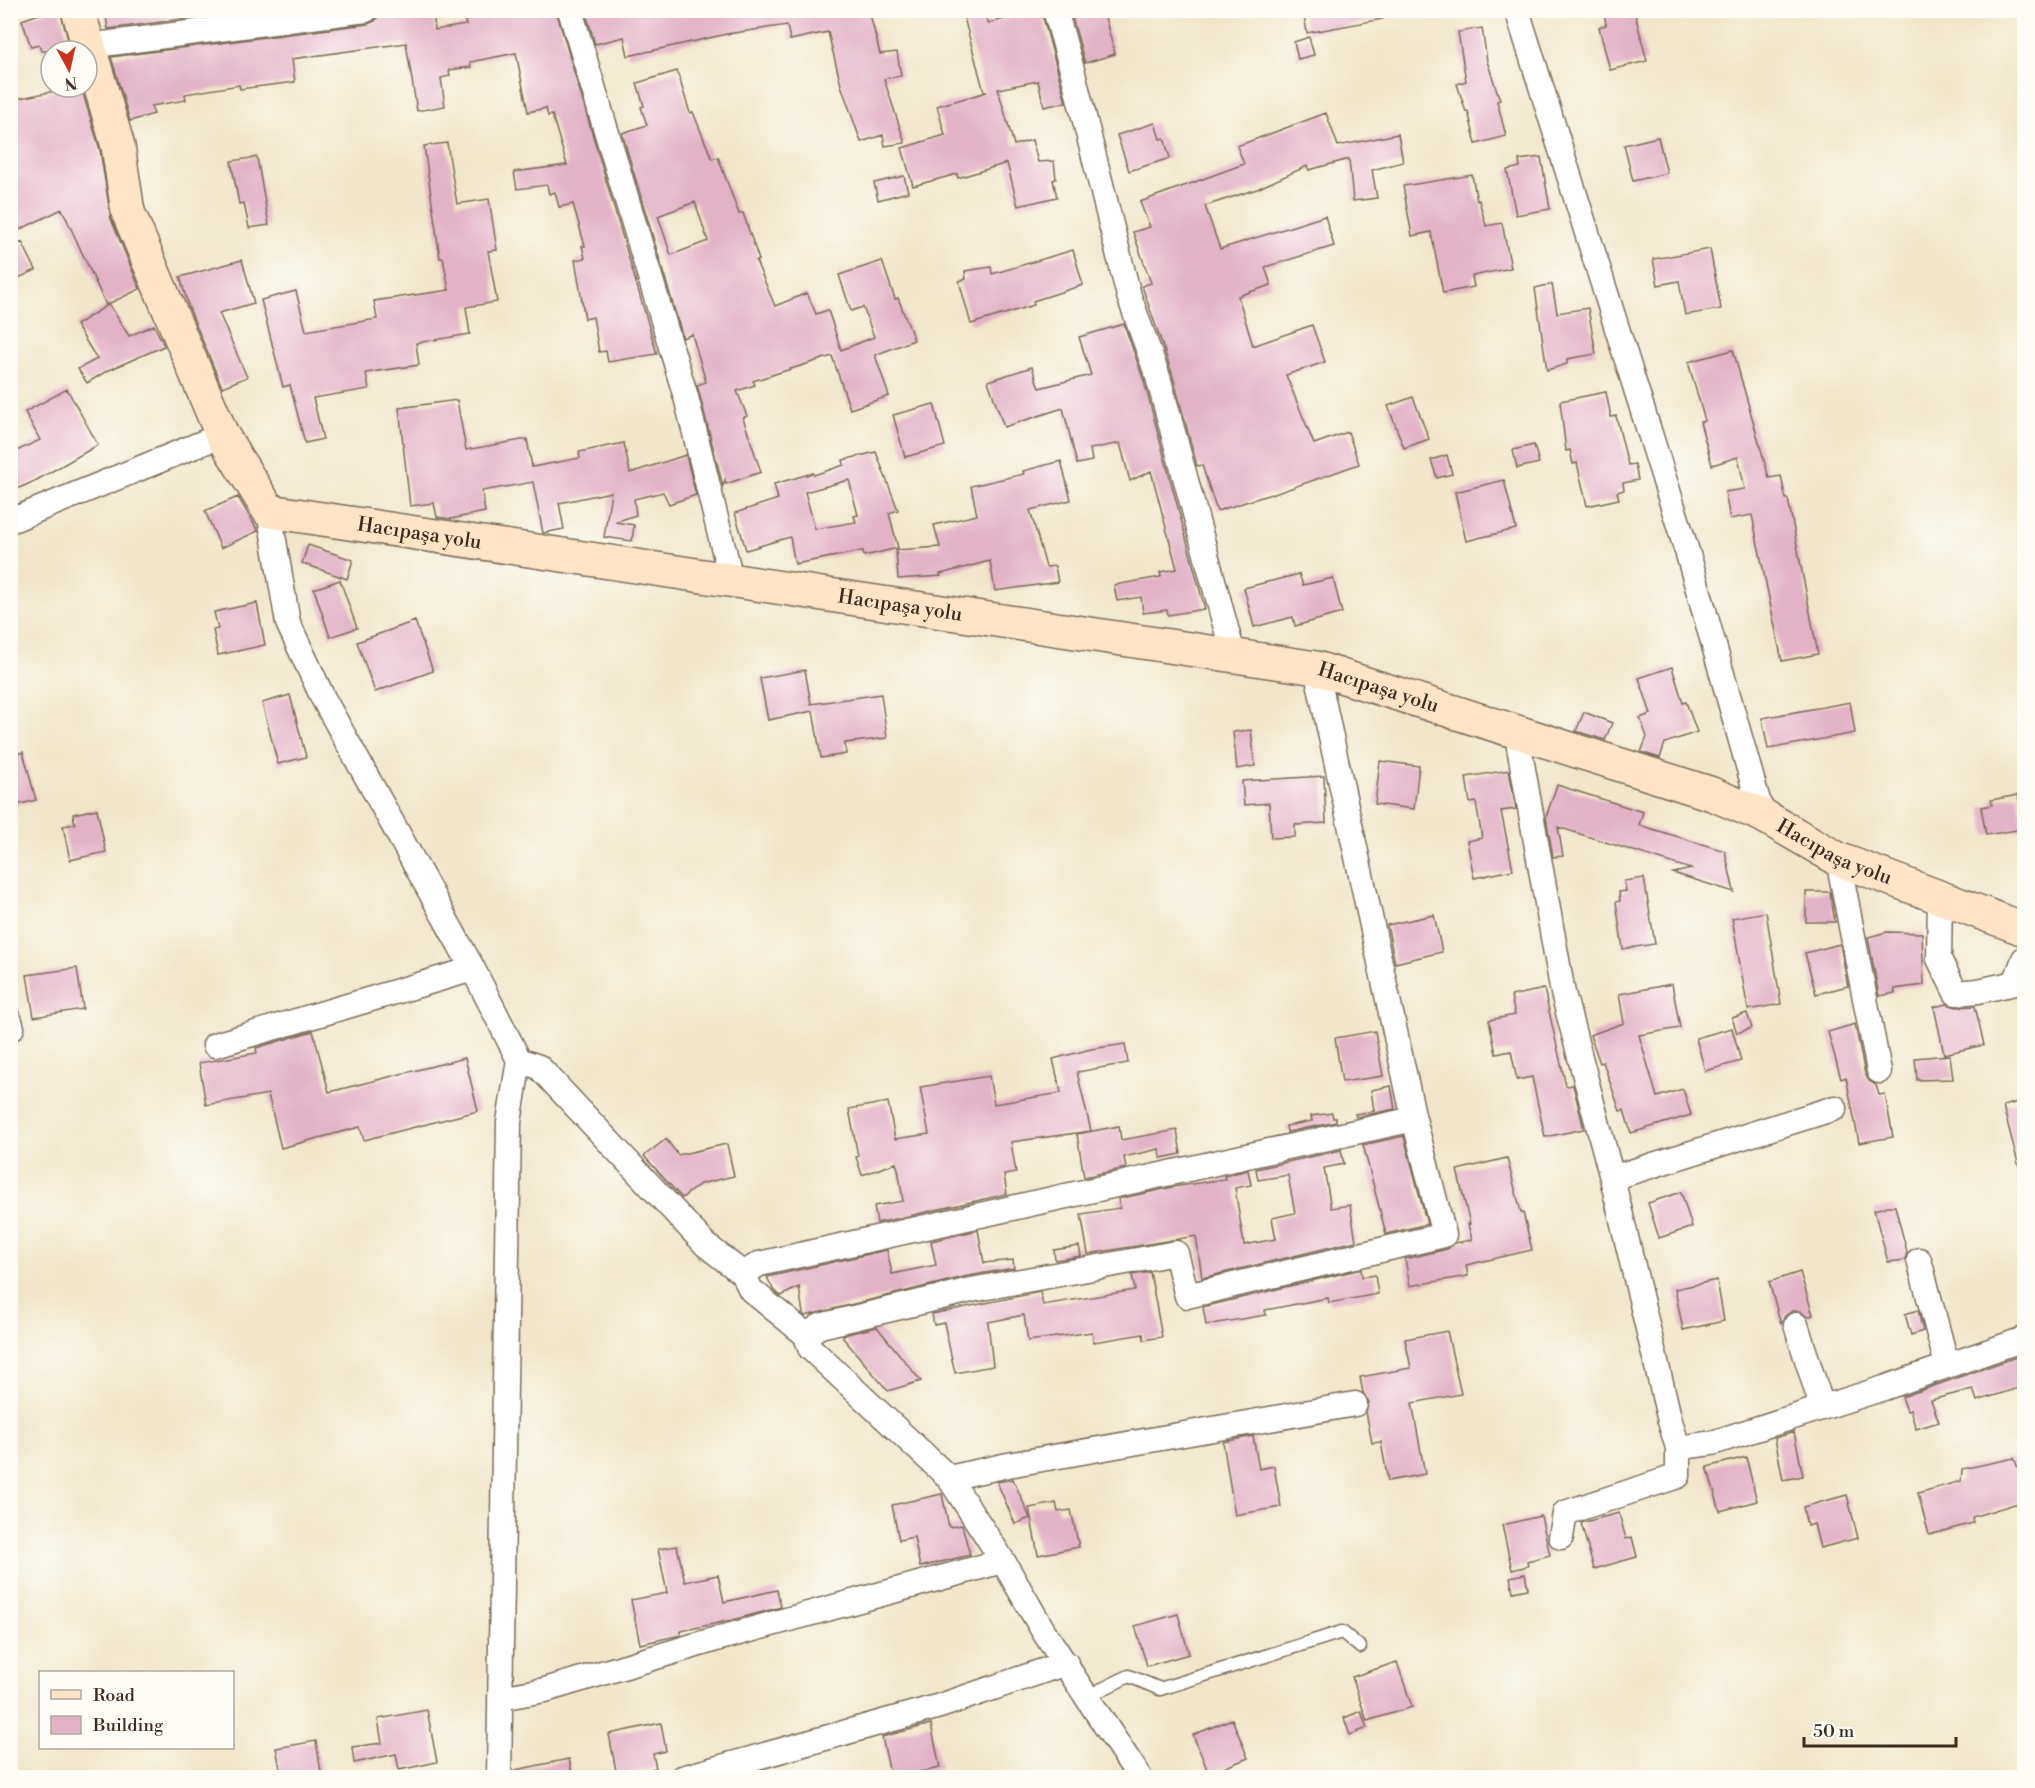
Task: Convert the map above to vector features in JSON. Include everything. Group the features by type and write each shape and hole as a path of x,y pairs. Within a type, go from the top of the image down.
{"main road":[{"path":"78,10 86,39"},
{"path":"99,79 118,146 128,212 222,435 269,511"},
{"name":"Hacıpaşa yolu","path":"269,511 1316,668 1712,794 1762,815 1838,859 2025,929"}],"street":[{"path":"99,45 366,10"},
{"path":"570,10 686,397 731,579"},
{"path":"1055,10 1129,296 1158,377 1233,654"},
{"path":"1517,10 1690,561 1762,815"},
{"path":"10,521 222,435"},
{"path":"269,511 288,623 323,698 473,969 519,1060 508,1122 499,1778"},
{"path":"806,1335 820,1326 971,1290 1176,1253 1187,1296 1444,1235 1414,1119 1316,668"},
{"path":"1516,730 1563,993 1612,1178 1678,1448 1678,1476 1565,1513 1561,1537"},
{"path":"1838,859 1879,1071"},
{"path":"1940,897 1939,960 1956,993 2015,983 2025,959"},
{"path":"215,1045 473,969"},
{"path":"519,1060 539,1067 706,1245 743,1274 751,1290 806,1335 810,1348 949,1478 1003,1561 1044,1632 1140,1778"},
{"path":"1612,1178 1835,1108"},
{"path":"743,1274 759,1264 1414,1119"},
{"path":"1919,1260 1947,1365"},
{"path":"1796,1325 1822,1407"},
{"path":"1678,1448 1712,1443 1884,1388 2025,1339"},
{"path":"949,1478 1008,1465 1355,1404"},
{"path":"501,1698 545,1690 712,1640 1003,1561"},
{"path":"682,1778 940,1706 1066,1663"}],"lane":[{"path":"1088,1696 1129,1676 1160,1689 1342,1632 1360,1647"}],"building":[{"path":"50,10 60,10 68,39 39,39 39,45 31,47 22,20"},
{"path":"105,10 251,10 108,29"},
{"path":"409,10 433,10 435,30 466,25 464,17 498,10 556,10 657,354 608,362 606,351 599,352 593,317 585,319 575,260 585,258 582,246 585,246 573,204 559,207 555,192 549,194 547,185 517,189 514,172 567,165 552,115 548,116 546,108 528,112 516,53 470,62 471,67 449,70 450,76 441,78 445,106 417,111 406,43 292,59 295,82 240,89 239,85 185,94 186,100 151,106 154,114 130,121 111,57 368,24 375,21 379,15"},
{"path":"585,10 869,10 880,54 897,52 901,76 884,79 905,143 885,146 883,135 861,142 841,85 828,32 790,40 787,25 727,34 628,56 624,37 595,44"},
{"path":"962,10 985,10 988,23 1041,10 1066,102 1044,107 1038,81 998,89 1014,145 1032,140 1038,162 1054,161 1056,179 1053,180 1057,197 1018,206 1007,163 958,178 957,174 913,186 902,148 945,135 937,106 987,92 984,92"},
{"path":"1070,10 1103,10 1115,54 1085,63"},
{"path":"1303,10 1382,10 1383,19 1307,33"},
{"path":"1604,10 1634,10 1647,61 1610,70 1599,27 1606,25"},
{"path":"1482,28 1487,61 1500,100 1497,101 1506,136 1476,144 1468,111 1466,112 1457,84 1466,81 1458,32"},
{"path":"1309,37 1314,55 1298,59 1294,42"},
{"path":"677,71 690,113 693,112 712,159 718,157 739,214 743,213 759,260 756,261 775,306 807,293 816,314 828,310 841,350 874,337 863,307 851,311 839,275 882,261 895,299 898,298 914,340 875,355 889,396 850,409 832,356 753,381 755,385 737,391 747,416 743,418 761,472 726,484 725,480 723,486 697,385 706,382 692,334 683,338 622,133 647,125 637,83","holes":["695,202 708,241 671,255 658,216"]},
{"path":"39,94 39,99 85,99 100,150 111,219 140,289 106,305 62,209 15,232 10,223 10,100"},
{"path":"1326,113 1338,146 1398,134 1403,162 1372,170 1377,198 1353,201 1349,159 1309,170 1307,166 1257,189 1205,206 1220,249 1325,216 1334,246 1265,267 1271,285 1238,296 1253,346 1312,325 1325,362 1286,375 1314,444 1348,432 1359,464 1272,495 1217,511 1202,465 1197,466 1172,373 1142,286 1151,283 1133,232 1150,227 1140,202 1244,164 1237,146"},
{"path":"1155,123 1160,139 1164,138 1170,158 1129,171 1117,135"},
{"path":"1658,137 1667,173 1633,181 1624,145"},
{"path":"447,143 457,204 489,199 497,250 488,251 497,302 466,307 470,334 416,343 419,365 366,373 369,389 313,398 323,439 305,443 290,385 283,387 261,300 296,291 306,331 377,319 374,301 449,290 443,258 440,258 424,146"},
{"path":"257,157 269,225 249,228 244,203 239,204 231,161"},
{"path":"1541,157 1550,209 1516,215 1507,170 1520,167 1519,160"},
{"path":"1472,175 1477,201 1479,200 1486,226 1502,223 1511,268 1472,276 1474,287 1443,293 1431,232 1412,236 1403,186"},
{"path":"904,176 908,192 878,200 874,183"},
{"path":"22,242 36,270 10,282 10,248"},
{"path":"1710,249 1721,309 1685,315 1679,281 1658,285 1653,259"},
{"path":"1073,250 1083,285 1033,301 1034,305 971,324 959,281 966,279 965,271 991,267 992,274"},
{"path":"242,260 254,303 219,313 247,377 222,387 189,308 180,277"},
{"path":"1552,284 1557,313 1588,308 1596,354 1567,359 1567,364 1547,370 1535,288"},
{"path":"109,304 129,336 154,325 164,346 107,371 87,383 78,369 97,359 76,325"},
{"path":"1124,324 1144,381 1205,609 1168,615 1167,610 1143,613 1141,597 1117,601 1114,585 1161,577 1160,572 1177,569 1151,471 1130,481 1120,443 1090,449 1092,461 1077,464 1063,408 1004,427 988,381 1032,367 1039,388 1091,375 1079,337"},
{"path":"1733,350 1769,478 1781,476 1786,499 1788,499 1818,654 1782,661 1752,515 1730,519 1725,492 1745,489 1738,457 1712,465 1700,422 1705,421 1688,362"},
{"path":"67,389 98,445 35,481 10,492 10,454 40,440 25,412"},
{"path":"1606,392 1611,417 1616,416 1628,465 1635,464 1638,480 1623,483 1624,490 1617,492 1619,499 1587,506 1577,463 1573,464 1570,450 1566,451 1560,401"},
{"path":"1413,397 1429,439 1404,448 1388,406"},
{"path":"457,400 466,450 527,439 532,467 580,458 579,452 624,443 630,473 686,455 696,495 669,504 663,492 634,499 636,515 615,522 634,525 632,541 604,537 611,492 559,503 564,529 543,533 533,482 482,491 485,512 451,519 437,517 434,503 410,506 399,408"},
{"path":"934,404 945,446 905,457 893,415"},
{"path":"1534,445 1539,463 1517,468 1513,450"},
{"path":"876,452 898,510 889,513 898,548 864,556 863,551 795,564 790,537 746,550 735,513 778,499 774,484 844,465 843,460","holes":["849,480 858,515 854,516 856,522 815,529 805,492"]},
{"path":"1447,455 1452,474 1437,478 1431,460"},
{"path":"1061,461 1071,500 1030,510 1046,567 1055,566 1058,582 995,591 990,561 940,574 941,576 898,579 896,550 940,547 934,525 977,515 971,486 1024,474 1023,471"},
{"path":"1504,480 1516,529 1466,541 1455,492"},
{"path":"238,497 258,531 221,548 205,511"},
{"path":"308,545 353,560 347,579 302,563"},
{"path":"1299,574 1303,585 1333,578 1342,613 1295,626 1293,617 1254,627 1244,588"},
{"path":"340,580 357,628 330,637 314,589"},
{"path":"257,603 265,645 218,655 213,630 218,629 214,612"},
{"path":"415,621 433,671 375,692 357,642"},
{"path":"1672,667 1683,703 1686,702 1697,732 1665,743 1660,758 1641,752 1647,737 1640,718 1651,714 1639,678"},
{"path":"805,670 811,704 881,694 887,738 845,743 846,754 821,758 813,711 768,720 760,678"},
{"path":"290,695 306,757 278,764 262,703"},
{"path":"1850,702 1855,733 1768,749 1762,718"},
{"path":"1584,712 1612,723 1605,740 1576,731"},
{"path":"1251,730 1255,766 1237,769 1233,732"},
{"path":"23,752 36,800 10,807 10,756"},
{"path":"1380,761 1419,766 1414,809 1375,804"},
{"path":"1509,770 1516,809 1501,811 1513,870 1474,878 1467,841 1482,838 1476,802 1470,803 1466,777"},
{"path":"1324,776 1326,823 1295,825 1295,837 1271,838 1269,803 1244,805 1242,781"},
{"path":"1557,785 1643,812 1639,825 1725,851 1734,892 1673,873 1691,869 1558,827 1563,856 1553,857 1546,817"},
{"path":"2018,795 2024,829 1986,835 1981,807 1992,805 1991,800"},
{"path":"97,809 106,852 70,860 63,826 75,824 73,814"},
{"path":"1644,878 1655,944 1623,949 1616,902 1620,901 1619,892 1626,891 1624,881"},
{"path":"1806,892 1830,892 1835,922 1806,922"},
{"path":"1766,912 1781,1004 1748,1010 1732,918"},
{"path":"1434,915 1442,952 1395,963 1387,925"},
{"path":"1887,932 1922,933 1924,985 1894,989 1895,993 1879,996 1868,937"},
{"path":"1840,944 1848,986 1816,994 1805,953"},
{"path":"77,968 83,1009 34,1017 27,975"},
{"path":"1672,984 1680,1028 1639,1035 1657,1097 1683,1089 1691,1115 1631,1133 1624,1110 1620,1111 1603,1062 1600,1063 1590,1035 1624,1023 1619,994"},
{"path":"1544,989 1566,1086 1573,1085 1584,1129 1545,1137 1532,1077 1517,1080 1511,1051 1496,1054 1489,1020 1515,1015 1511,996"},
{"path":"1947,1004 1957,1007 1975,1006 1984,1045 1944,1054 1934,1007"},
{"path":"1747,1013 1752,1028 1737,1033 1732,1018"},
{"path":"1855,1024 1865,1074 1869,1081 1876,1085 1879,1095 1885,1094 1893,1137 1859,1143 1846,1077 1841,1079 1828,1032"},
{"path":"1732,1028 1741,1061 1705,1071 1696,1038"},
{"path":"313,1031 329,1092 465,1058 478,1111 364,1140 360,1127 281,1148 268,1094 206,1105 199,1063 257,1053 256,1048"},
{"path":"1375,1031 1383,1076 1342,1082 1335,1038"},
{"path":"1125,1044 1128,1063 1077,1072 1091,1131 1011,1142 1016,1173 1004,1175 1007,1194 877,1223 874,1206 903,1201 898,1169 896,1163 862,1175 856,1157 858,1156 849,1109 888,1102 895,1139 929,1134 920,1087 989,1076 994,1104 1061,1093 1053,1059 1091,1049"},
{"path":"1950,1055 1953,1079 1917,1080 1915,1058"},
{"path":"1391,1086 1395,1109 1356,1117 1355,1114 1374,1111 1371,1090"},
{"path":"2018,1102 2025,1128 2025,1166 2019,1167 2003,1106"},
{"path":"1332,1113 1336,1122 1287,1132 1286,1126 1312,1121 1311,1116"},
{"path":"1119,1126 1121,1140 1177,1130 1181,1154 1161,1158 1159,1149 1124,1157 1126,1168 1084,1177 1077,1134"},
{"path":"1404,1136 1427,1224 1386,1234 1363,1145"},
{"path":"666,1139 678,1155 727,1144 734,1176 700,1184 682,1198 644,1156"},
{"path":"1341,1150 1344,1164 1324,1168 1331,1208 1350,1205 1356,1241 1202,1278 1196,1236 1088,1254 1081,1214 1120,1208 1118,1199 1225,1179 1224,1176 1248,1170 1251,1185 1235,1188 1244,1245 1276,1239 1272,1218 1295,1213 1288,1175 1258,1180 1256,1169"},
{"path":"1507,1158 1532,1250 1466,1265 1468,1276 1410,1286 1405,1259 1447,1249 1455,1243 1472,1240 1457,1170"},
{"path":"1681,1192 1692,1227 1659,1238 1648,1203"},
{"path":"1895,1206 1907,1252 1905,1260 1888,1262 1874,1210"},
{"path":"978,1230 984,1263 1013,1260 1014,1268 968,1276 805,1316 799,1287 781,1296 773,1289 767,1277 887,1250 892,1274 936,1265 931,1241"},
{"path":"1079,1246 1081,1256 1055,1260 1054,1250"},
{"path":"1361,1269 1362,1277 1375,1275 1378,1294 1329,1303 1328,1298 1265,1310 1266,1315 1206,1325 1203,1307"},
{"path":"1150,1272 1162,1337 1144,1340 1143,1334 1094,1342 1092,1332 1028,1341 1024,1315 988,1322 993,1366 955,1373 944,1323 934,1325 932,1314 1040,1292 1043,1305 1135,1290 1132,1275"},
{"path":"1800,1272 1813,1315 1807,1317 1800,1311 1792,1311 1785,1316 1781,1324 1769,1282"},
{"path":"1717,1280 1724,1321 1683,1330 1675,1289"},
{"path":"1918,1310 1923,1331 1911,1335 1905,1314"},
{"path":"877,1327 921,1381 888,1391 843,1338 843,1335"},
{"path":"1447,1331 1461,1394 1412,1403 1425,1474 1388,1481 1381,1442 1372,1443 1366,1412 1369,1402 1363,1393 1360,1377 1411,1368 1405,1339"},
{"path":"2025,1354 2025,1386 1977,1401 1973,1389 1931,1400 1939,1422 1916,1429 1910,1410 1907,1411 1902,1397"},
{"path":"1794,1432 1803,1476 1783,1480 1775,1438"},
{"path":"1253,1436 1259,1469 1274,1466 1281,1507 1235,1515 1223,1442"},
{"path":"1746,1457 1757,1501 1720,1511 1707,1467"},
{"path":"2014,1458 2025,1485 2025,1501 1972,1517 1973,1523 1929,1535 1918,1493 1961,1481 1962,1469"},
{"path":"1013,1479 1030,1518 1015,1524 997,1482"},
{"path":"942,1494 949,1527 962,1525 970,1555 920,1567 914,1537 899,1540 892,1505"},
{"path":"1847,1495 1858,1538 1820,1548 1814,1524 1807,1526 1803,1507"},
{"path":"1056,1503 1058,1512 1071,1510 1079,1547 1038,1555 1029,1508"},
{"path":"1619,1513 1626,1539 1632,1537 1637,1557 1594,1569 1581,1523"},
{"path":"1541,1516 1550,1555 1527,1561 1528,1566 1512,1570 1502,1525"},
{"path":"677,1546 685,1582 718,1575 724,1602 777,1590 781,1607 681,1631 681,1635 640,1644 631,1600 667,1593 658,1549"},
{"path":"1525,1574 1528,1589 1513,1592 1510,1577"},
{"path":"1178,1614 1189,1654 1147,1666 1135,1626"},
{"path":"1397,1662 1412,1707 1367,1721 1352,1677"},
{"path":"427,1710 437,1762 399,1770 396,1754 354,1763 352,1747 382,1743 378,1719"},
{"path":"1361,1711 1367,1728 1350,1735 1344,1718"},
{"path":"1232,1719 1248,1758 1209,1774 1193,1735"},
{"path":"661,1723 666,1751 653,1754 656,1768 617,1776 609,1734"},
{"path":"931,1724 940,1768 891,1778 882,1737"},
{"path":"316,1741 322,1778 282,1778 276,1748"},
{"path":"569,1759 573,1778 516,1778 515,1770"}]}
